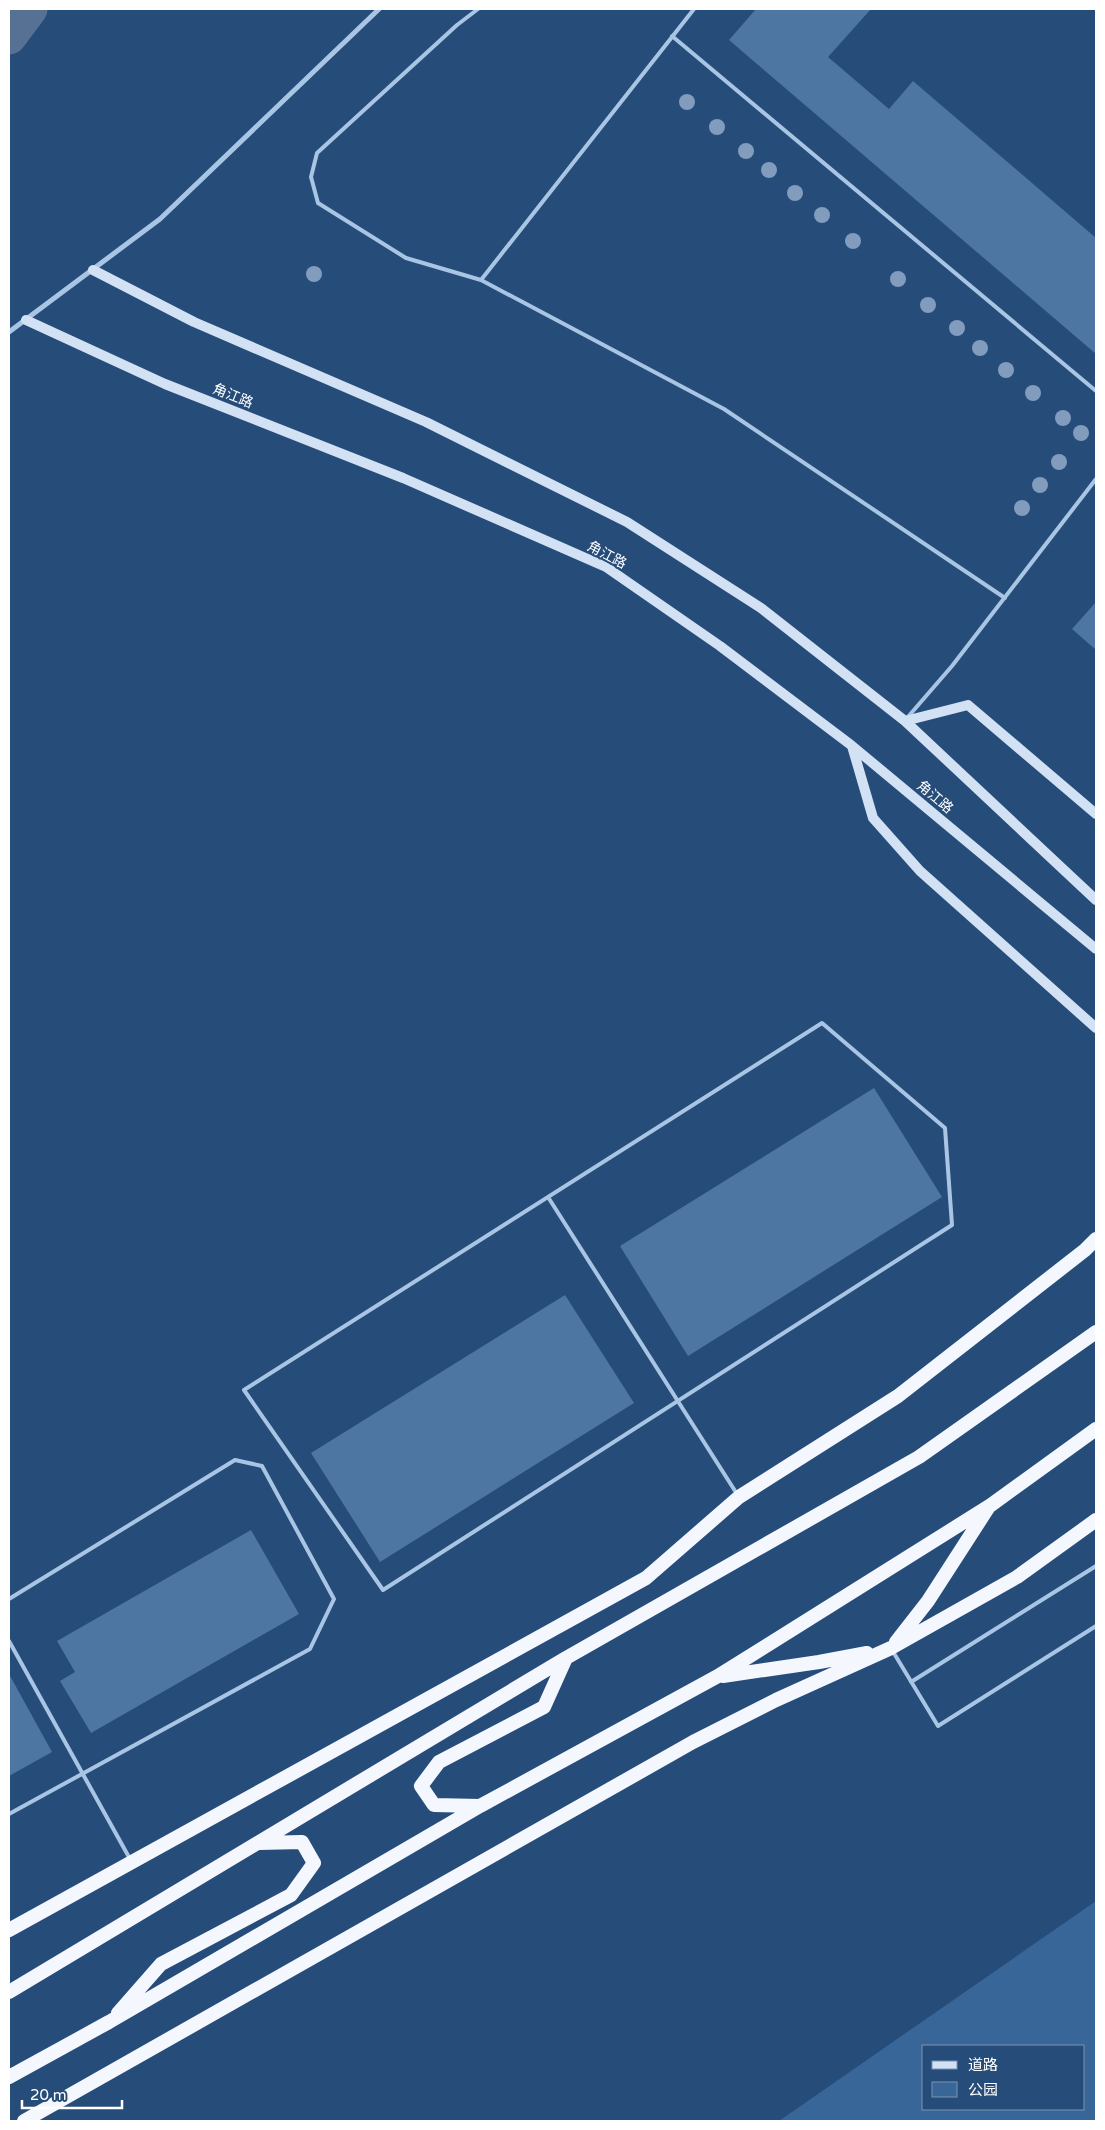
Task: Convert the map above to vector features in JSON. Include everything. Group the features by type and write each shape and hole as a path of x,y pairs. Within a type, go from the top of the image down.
{"highway":[{"path":"9,1930 646,1578 738,1497 898,1396 1085,1250 1096,1239"},
{"path":"9,1992 566,1658 919,1457 1096,1332"},
{"path":"9,2077 109,2022 480,1806 718,1676 990,1505 1096,1429"},
{"path":"718,1676 818,1662 891,1648 928,1601 990,1505"},
{"path":"24,2121 693,1742 776,1700 891,1648 1017,1577 1096,1520"},
{"path":"480,1806 434,1805 421,1786 439,1762 544,1707 566,1658"},
{"path":"109,2022 161,1964 292,1895 314,1863 302,1842 257,1843"}],"main road":[{"path":"93,270 194,322 426,422 627,522 761,608 905,721 1096,900"},
{"name":"角江路","path":"26,320 166,384 403,478 606,567 720,646 851,745 1096,949"},
{"path":"905,721 968,705 1096,814"},
{"path":"851,745 873,818 920,871 1096,1028"}],"street":[{"path":"9,332 160,219 380,9"}],"lane":[{"path":"478,9 457,25 317,152 311,176 318,203 406,258 481,280 724,409 1005,598"},
{"path":"481,280 694,9"},
{"path":"672,36 1096,391"},
{"path":"905,721 952,666 1096,479"},
{"path":"822,1023 945,1128 952,1225 678,1401 383,1590 244,1390 822,1023"},
{"path":"548,1197 738,1497"},
{"path":"9,1599 235,1460 262,1466 334,1599 310,1649 9,1814"},
{"path":"911,1682 1096,1566"},
{"path":"891,1648 938,1726 1096,1626"},
{"path":"9,1641 132,1862"}],"green space":[{"path":"1096,1901 1096,2121 779,2121"}],"building":[{"path":"756,9 871,9 828,57 889,109 913,81 1096,238 1096,354 729,40"},
{"path":"1096,602 1096,650 1072,629"},
{"path":"874,1088 942,1197 688,1356 620,1246"},
{"path":"565,1295 634,1403 380,1562 311,1453"},
{"path":"251,1530 299,1614 91,1733 60,1681 75,1672 57,1641"},
{"path":"9,1674 52,1752 9,1776"}],"waterway":[{"path":"9,37 30,9"}]}
